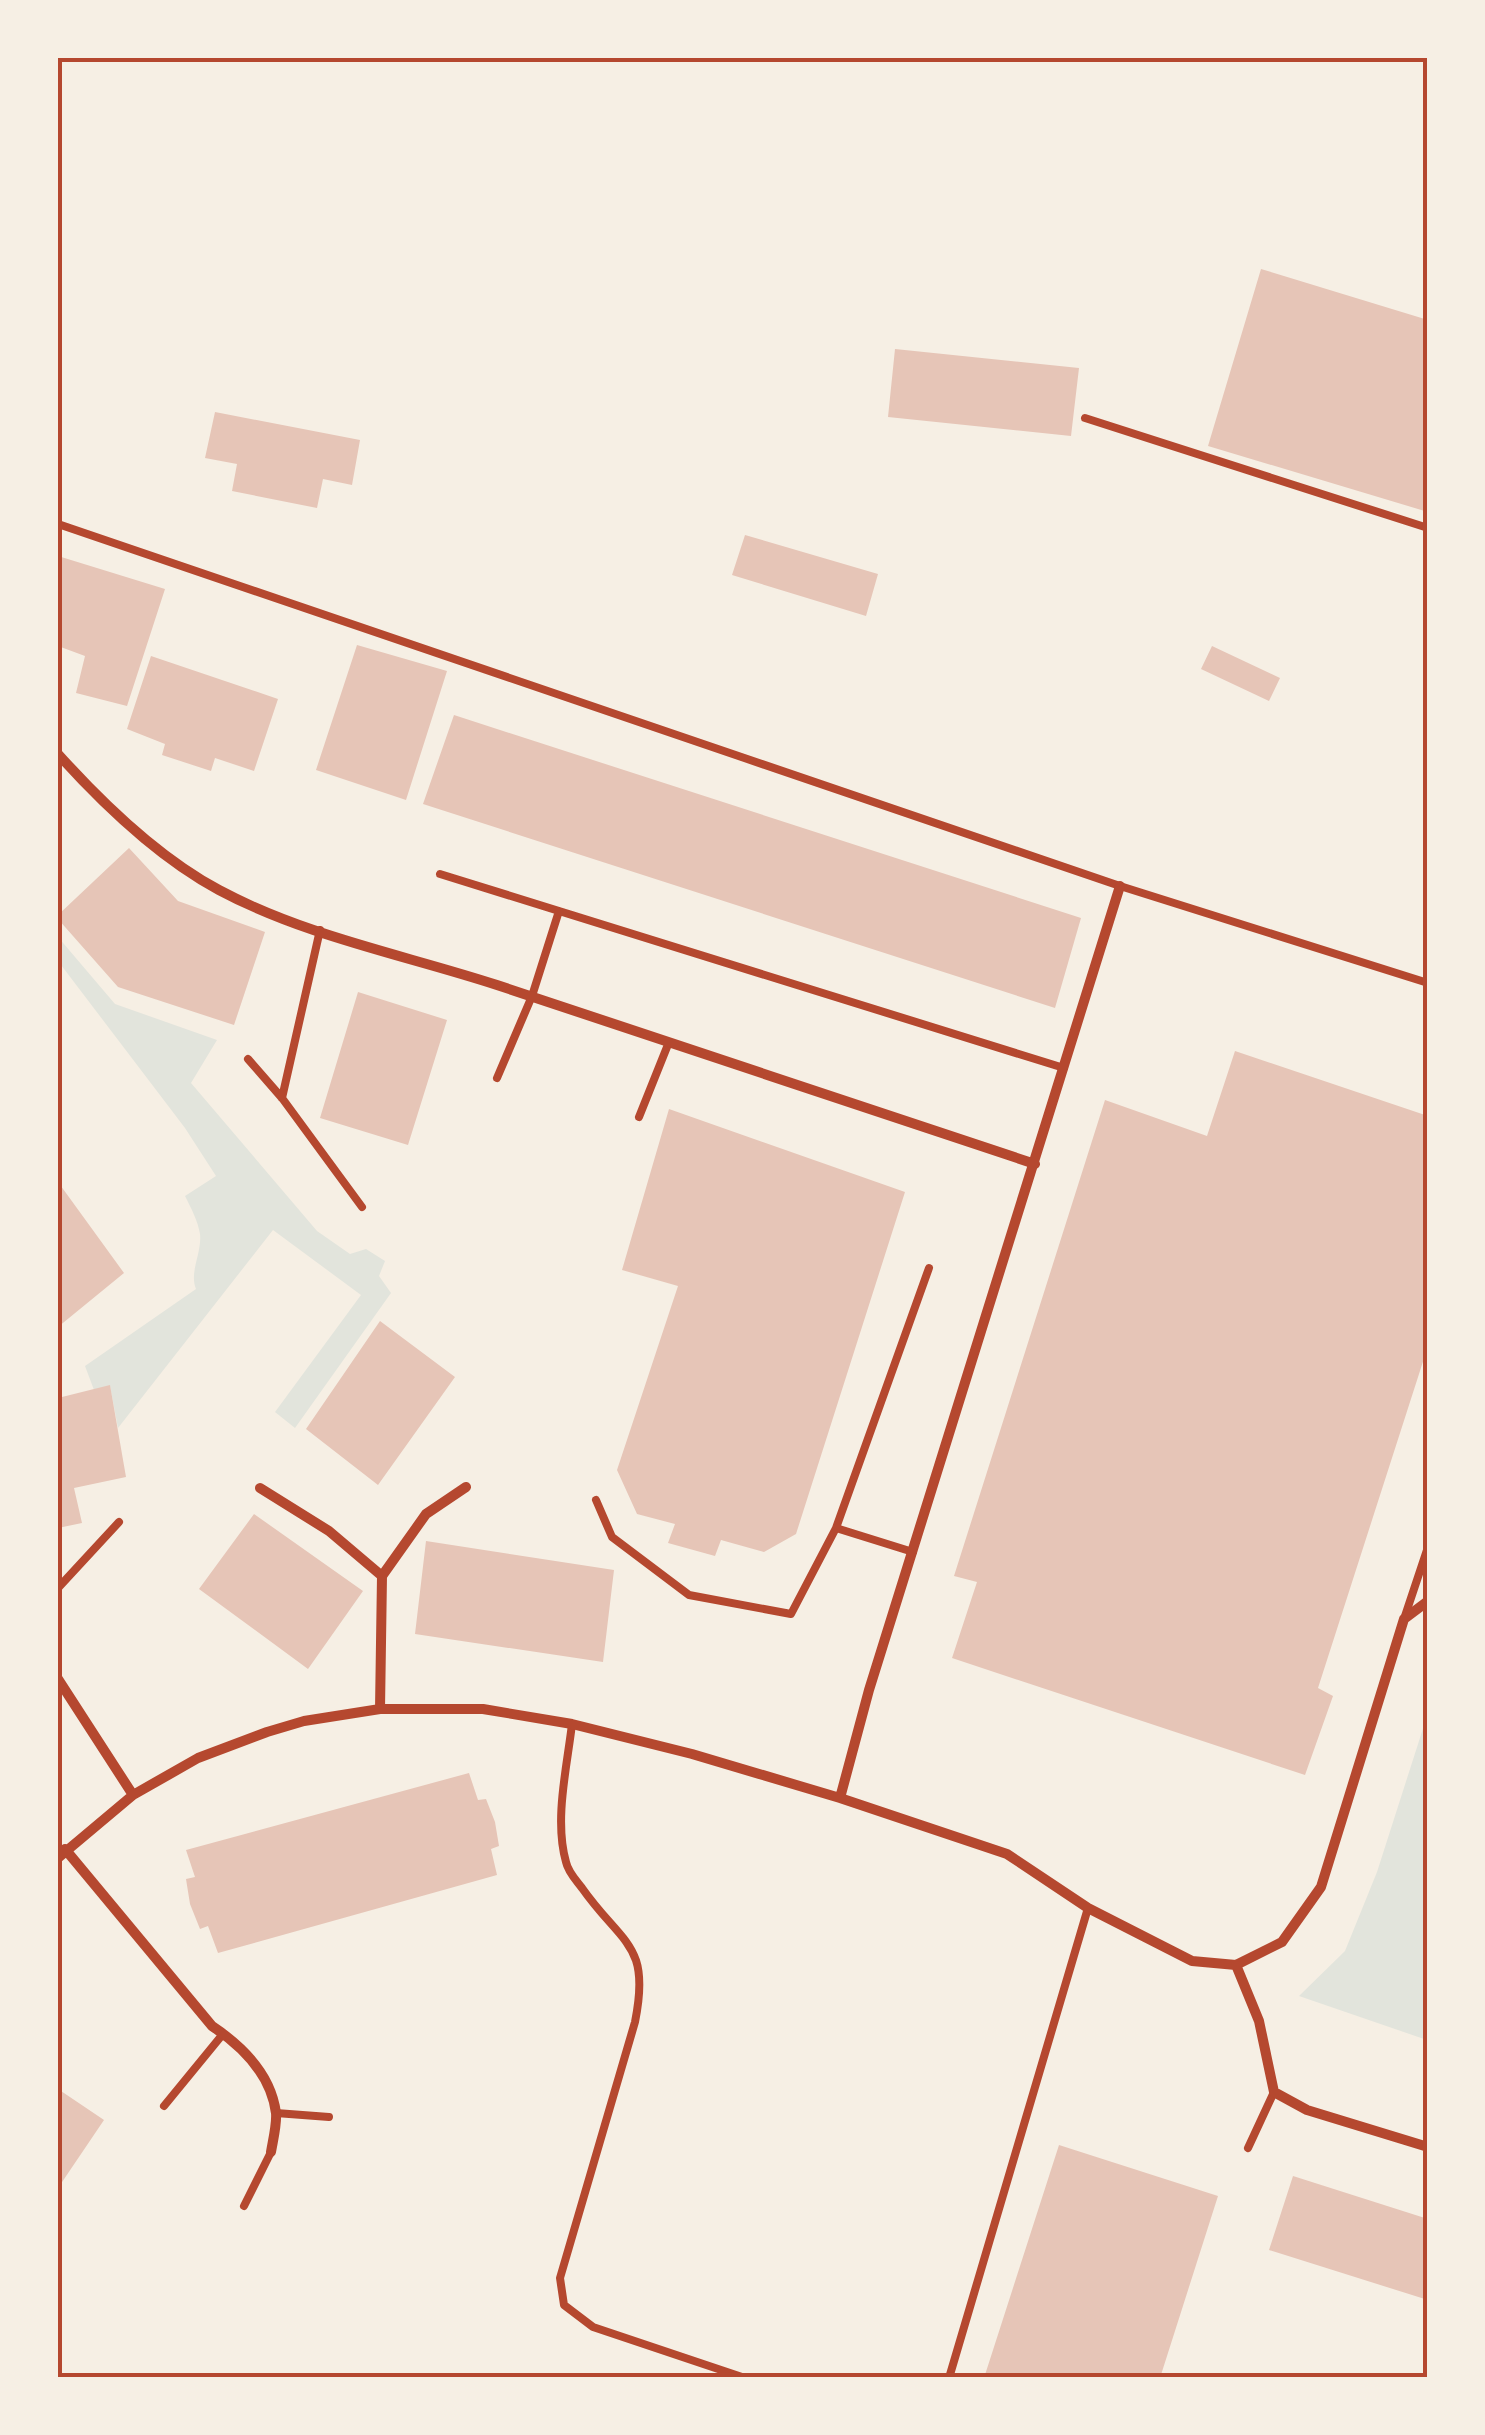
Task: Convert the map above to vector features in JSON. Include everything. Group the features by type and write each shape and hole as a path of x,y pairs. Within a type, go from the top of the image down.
{"street":[{"path":"58,754 84,784 123,818 217,889 320,930 532,996 1035,1164"},
{"path":"840,1798 869,1690 1120,886"},
{"path":"380,1710 382,1576 426,1514 466,1486"},
{"path":"260,1488 329,1531 382,1576"},
{"path":"271,2152 276,2113 262,2074 239,2044 212,2026 61,1854 133,1795 198,1758 304,1721 380,1710 483,1709 572,1724 692,1754 840,1798 1007,1854 1088,1908 1192,1961 1236,1965 1282,1942 1321,1887 1404,1619 1428,1601"},
{"path":"58,1679 133,1795"},
{"path":"1236,1965 1259,2022 1274,2092 1307,2110 1428,2147"}],"lane":[{"path":"1085,418 1428,528"},
{"path":"58,524 1120,886 1428,982"},
{"path":"440,874 1064,1068"},
{"path":"497,1078 532,996 559,911"},
{"path":"282,1098 320,930"},
{"path":"640,1117 669,1042"},
{"path":"248,1059 282,1098 362,1207"},
{"path":"596,1500 612,1537 689,1595 791,1614 836,1528 929,1268"},
{"path":"58,1588 120,1522"},
{"path":"836,1528 912,1552"},
{"path":"1404,1619 1428,1547"},
{"path":"572,1724 562,1839 567,1867 630,1943 639,1964 642,1988 560,2278 564,2305 593,2328 745,2378"},
{"path":"949,2378 1088,1908"},
{"path":"164,2106 223,2034"},
{"path":"1248,2148 1274,2092"},
{"path":"276,2113 329,2118"},
{"path":"244,2206 271,2152"}],"shaded area":[{"path":"58,937 115,1004 217,1040 191,1083 317,1231 350,1254 366,1249 385,1261 379,1276 391,1293 295,1428 275,1412 361,1295 273,1230 118,1428 110,1386 94,1390 85,1366 196,1289 200,1234 185,1196 216,1176 185,1128 58,961"},
{"path":"1427,1716 1428,2040 1299,1996 1345,1951 1377,1872"}],"building":[{"path":"1261,269 1428,320 1428,512 1208,446"},
{"path":"895,349 1079,368 1071,436 888,417"},
{"path":"215,412 360,440 352,485 323,479 317,508 232,491 237,464 205,458"},
{"path":"745,535 878,574 866,616 732,575"},
{"path":"58,556 165,589 127,706 76,693 85,656 58,646"},
{"path":"357,645 447,671 406,800 316,770"},
{"path":"1212,646 1280,678 1269,701 1201,669"},
{"path":"151,656 278,699 254,771 215,758 211,771 162,755 165,744 127,729"},
{"path":"454,715 1081,918 1055,1008 423,804"},
{"path":"129,848 178,901 265,932 234,1025 118,987 58,919"},
{"path":"358,992 447,1020 408,1145 320,1118"},
{"path":"1235,1051 1428,1116 1428,1346 1318,1688 1333,1696 1305,1775 952,1658 977,1582 954,1576 1105,1100 1207,1136"},
{"path":"669,1109 905,1192 796,1534 764,1552 721,1540 715,1556 668,1543 675,1524 637,1514 617,1470 678,1286 622,1270"},
{"path":"58,1182 124,1273 58,1327"},
{"path":"380,1321 455,1377 378,1485 306,1429"},
{"path":"110,1385 126,1477 74,1488 82,1523 58,1528 58,1398"},
{"path":"254,1514 363,1591 308,1669 199,1589"},
{"path":"426,1541 614,1570 603,1662 415,1634"},
{"path":"469,1773 478,1800 486,1799 495,1822 499,1846 491,1849 497,1875 218,1953 208,1926 200,1929 190,1904 186,1879 195,1877 186,1850"},
{"path":"58,2089 104,2120 58,2188"},
{"path":"1059,2145 1218,2196 1160,2378 984,2378"},
{"path":"1293,2176 1428,2219 1428,2300 1269,2250"}]}
